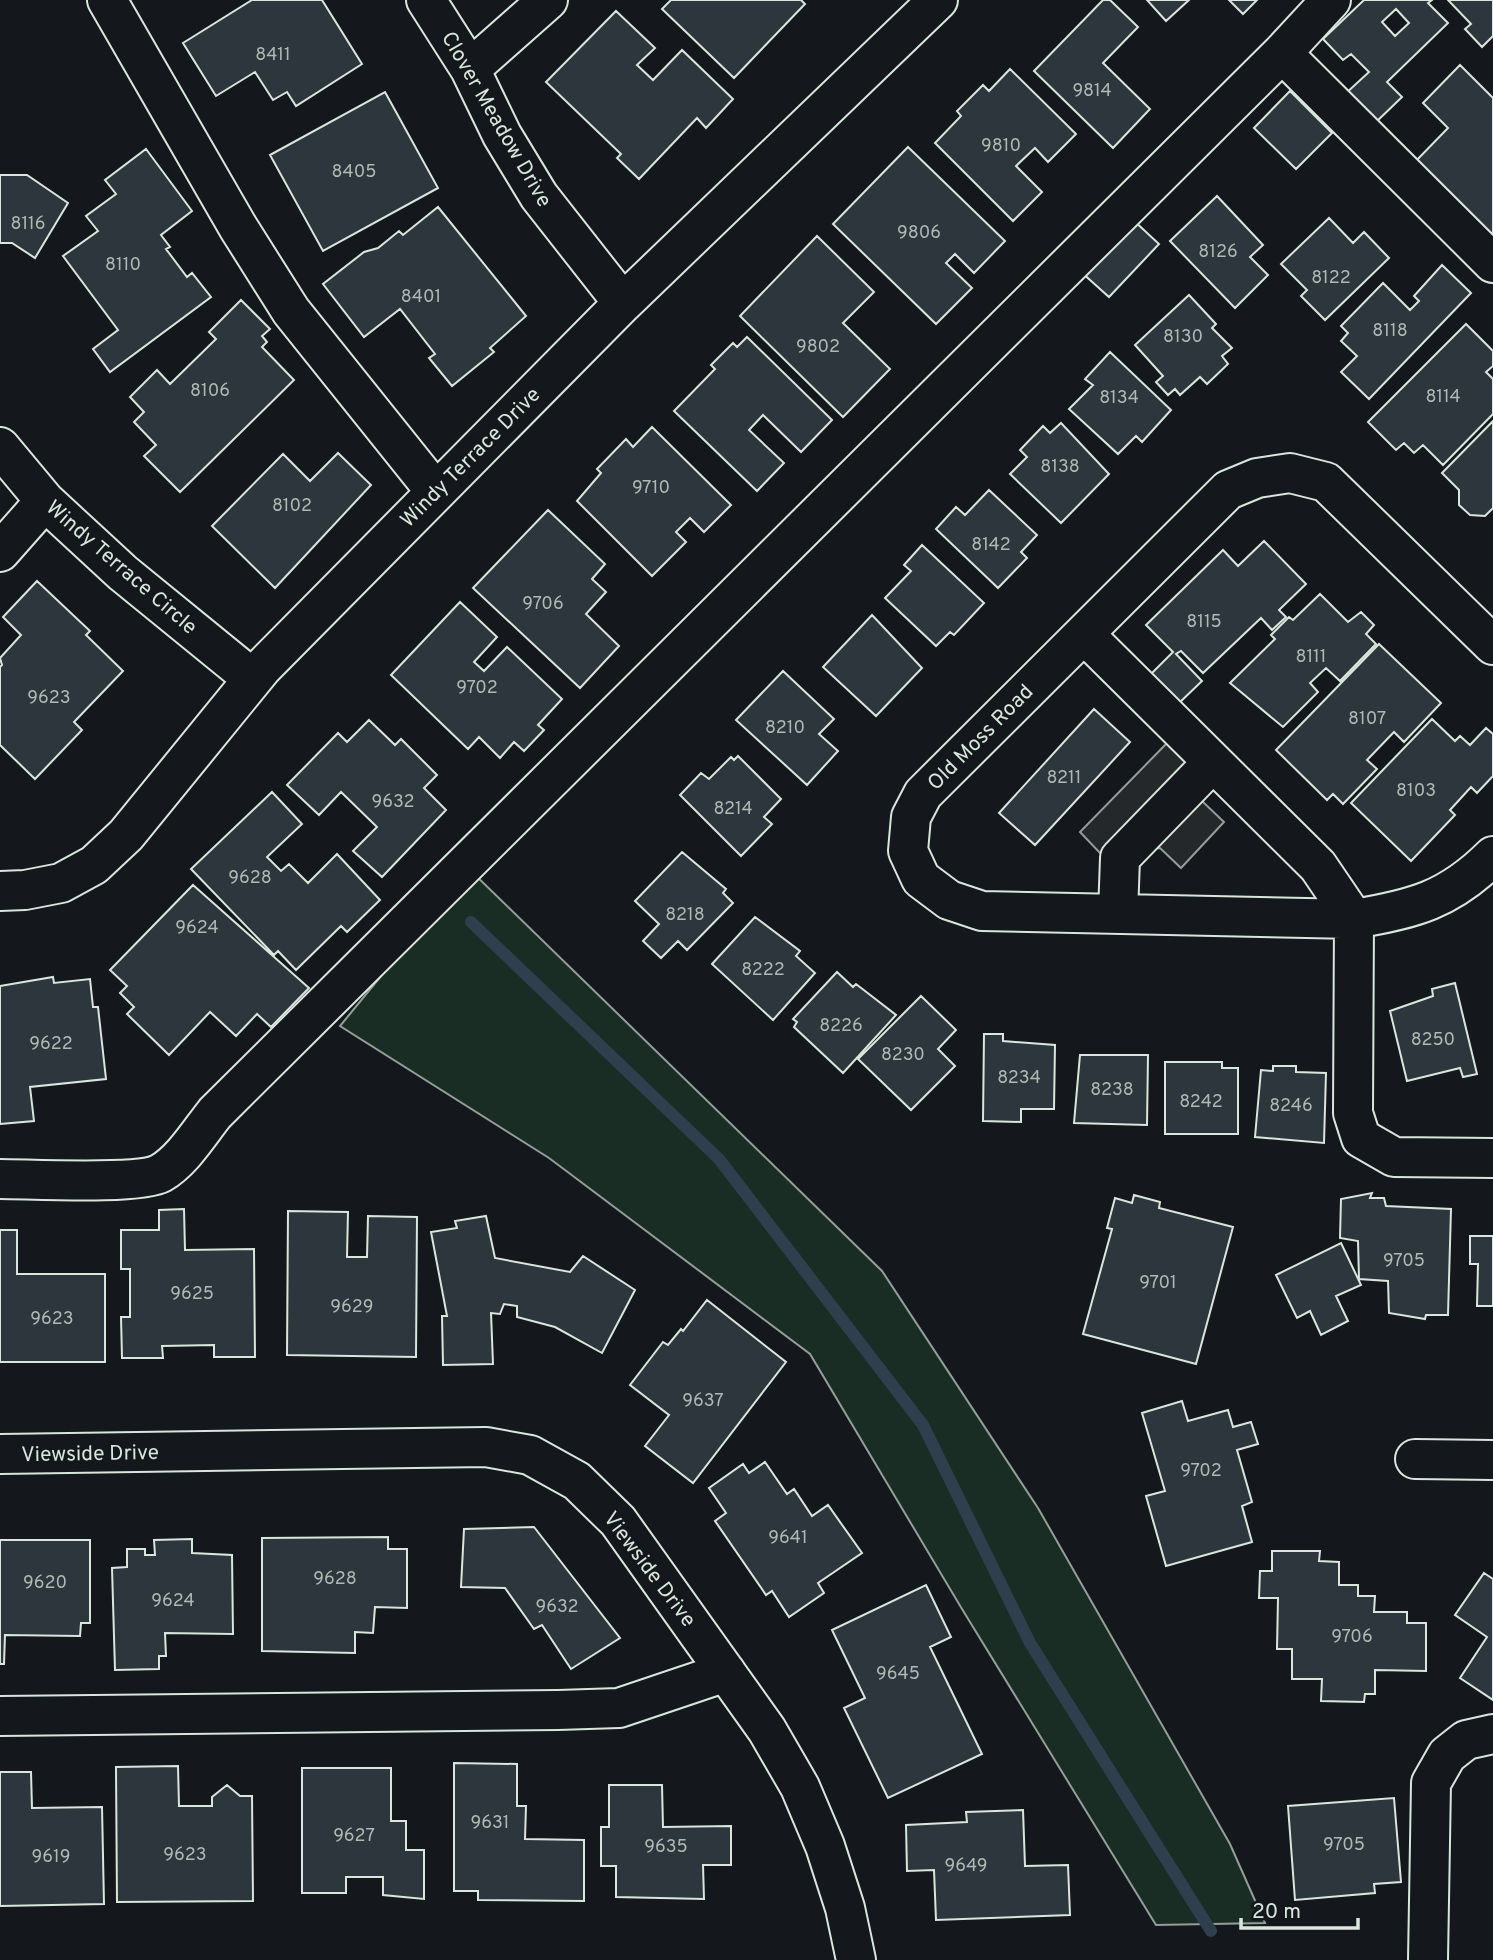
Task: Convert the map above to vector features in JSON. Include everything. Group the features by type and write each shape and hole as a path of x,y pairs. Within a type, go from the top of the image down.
{"street":[{"path":"107,0 238,227 290,311 436,492"},
{"name":"Clover Meadow Drive","path":"426,0 470,69 502,135 539,195 623,303"},
{"path":"470,69 548,0"},
{"name":"Windy Terrace Drive","path":"0,891 25,890 61,883 94,865 126,835 253,679 623,303 938,0"},
{"path":"0,1179 116,1180 159,1175 174,1162 215,1113 1282,53 1331,0"},
{"path":"1282,53 1493,263"},
{"name":"Windy Terrace Circle","path":"0,447 45,501 123,573 253,679"},
{"name":"Old Moss Road","path":"1493,645 1326,482 1290,473 1257,478 1228,490 923,794 911,817 908,851 921,879 949,900 982,911 1354,919 1401,911 1442,896 1478,872 1493,856"},
{"path":"0,552 45,501"},
{"path":"1084,634 1318,866 1354,919 1353,1113 1361,1138 1394,1157 1493,1158"},
{"path":"1118,914 1120,858 1213,762"},
{"name":"Viewside Drive","path":"0,1454 486,1447 530,1455 577,1481 618,1521 767,1730 800,1787 825,1846 845,1908 856,1960"},
{"path":"1415,1458 1493,1460"},
{"path":"0,1716 619,1708 726,1672"},
{"path":"1428,1960 1431,1783 1447,1755 1466,1740 1493,1734"}],"green space":[{"path":"469,869 882,1271 1038,1508 1230,1844 1265,1923 1156,1925 962,1609 810,1354 549,1158 340,1026"}],"shaded area":[{"path":"1169,741 1191,763 1203,802 1224,822 1181,868 1160,848 1100,853 1080,832"}],"building":[{"path":"252,0 322,0 362,64 296,106 287,92 273,100 255,72 216,96 183,43"},
{"path":"671,0 801,0 805,4 734,78 662,9"},
{"path":"1103,0 1110,0 1138,27 1103,63 1150,109 1113,148 1034,71"},
{"path":"1147,0 1189,0 1166,21"},
{"path":"1229,0 1257,0 1243,14"},
{"path":"1364,0 1432,0 1428,3 1448,23 1387,82 1402,97 1373,125 1344,95 1369,72 1351,54 1343,60 1323,39","holes":["1396,9 1409,23 1395,36 1382,22"]},
{"path":"1448,0 1493,0 1493,36 1482,47 1465,29 1471,24"},
{"path":"616,11 655,48 637,65 653,80 682,50 733,99 706,128 697,118 639,179 617,158 621,154 546,82"},
{"path":"1460,65 1493,98 1493,236 1412,165 1448,128 1423,103"},
{"path":"1010,69 1076,134 1048,162 1035,148 1016,166 1042,192 1013,221 935,143 961,116 957,111 983,85 989,91"},
{"path":"1290,91 1332,133 1296,169 1254,128"},
{"path":"385,92 438,188 323,251 270,155"},
{"path":"908,147 1005,241 974,273 955,254 946,263 972,288 936,324 833,224"},
{"path":"146,149 192,211 161,235 170,247 166,249 187,277 192,273 211,297 110,372 93,349 118,330 63,256 98,231 86,216 116,194 105,180"},
{"path":"0,175 27,175 68,203 35,258 12,243 0,243"},
{"path":"1217,196 1263,245 1250,257 1268,275 1235,308 1170,241"},
{"path":"438,207 526,316 490,348 494,352 452,386 429,358 435,354 400,309 364,337 323,284 364,252 378,248 399,231 403,235"},
{"path":"1131,218 1159,244 1109,297 1080,271"},
{"path":"1329,218 1353,243 1364,232 1389,258 1325,320 1301,296 1307,290 1281,264"},
{"path":"817,236 874,292 843,323 890,369 843,417 740,316"},
{"path":"1442,265 1471,293 1369,399 1341,372 1357,356 1341,341 1348,333 1341,326 1383,283 1410,310 1419,301 1414,296"},
{"path":"1189,295 1216,324 1212,328 1232,348 1222,356 1228,364 1207,384 1200,377 1180,395 1175,389 1168,395 1156,382 1163,376 1135,345"},
{"path":"241,300 270,329 262,336 267,342 262,347 294,380 180,492 144,456 156,445 134,422 144,412 130,397 157,370 170,384 216,339 209,332"},
{"path":"1466,324 1493,351 1493,366 1486,372 1493,379 1493,414 1443,465 1423,445 1414,453 1404,443 1396,450 1368,422"},
{"path":"747,337 832,420 801,452 763,415 749,430 784,463 757,491 674,411 715,369 711,365 733,343 737,347"},
{"path":"1110,352 1171,410 1142,442 1136,436 1118,454 1069,409 1093,385 1085,379"},
{"path":"1493,421 1493,508 1485,516 1470,515 1459,505 1459,490 1442,473"},
{"path":"1061,423 1109,474 1061,523 1010,474 1027,457 1020,450 1043,426 1050,433"},
{"path":"652,427 731,505 704,532 690,518 676,532 686,542 652,576 577,501 601,473 597,469 626,439 633,447"},
{"path":"338,453 371,485 275,588 212,526 283,454 310,481"},
{"path":"989,490 1037,535 1021,552 1027,558 998,588 936,529 956,507 965,515"},
{"path":"548,510 605,564 592,579 606,592 586,614 619,646 580,688 473,588"},
{"path":"1264,541 1306,584 1279,610 1286,617 1272,630 1261,618 1203,673 1181,651 1176,654 1202,681 1177,705 1149,676 1173,652 1146,625 1223,550 1238,566"},
{"path":"922,545 984,603 954,635 950,632 936,646 885,598 911,571 904,565"},
{"path":"37,581 90,631 86,635 123,671 74,722 82,730 35,779 0,745 0,658 21,635 3,617"},
{"path":"1320,594 1348,622 1361,612 1374,625 1366,634 1376,644 1340,681 1326,668 1310,683 1318,692 1283,727 1230,683 1275,639 1271,635 1289,617 1293,620"},
{"path":"460,602 497,637 474,662 484,671 507,647 562,699 538,725 544,730 524,751 514,742 500,758 479,737 468,749 391,675"},
{"path":"872,615 922,668 876,716 823,667"},
{"path":"1379,644 1441,703 1404,742 1394,732 1367,760 1377,769 1343,804 1333,794 1327,800 1276,750"},
{"path":"783,671 834,719 819,734 838,751 807,785 736,720"},
{"path":"1094,709 1130,742 1035,845 999,813"},
{"path":"1432,719 1455,741 1460,736 1470,745 1486,728 1493,734 1493,776 1477,793 1471,787 1450,810 1455,815 1411,861 1351,803"},
{"path":"369,720 395,745 401,739 437,775 424,788 446,810 382,877 353,851 377,827 341,792 319,815 287,785 338,733 347,742"},
{"path":"738,756 781,799 764,817 772,824 741,856 680,795 701,773 709,779 731,757 734,760"},
{"path":"272,792 302,824 267,857 281,871 289,864 308,883 337,854 380,900 347,932 341,926 296,970 278,951 274,955 191,869"},
{"path":"682,852 726,889 723,893 733,903 687,950 678,941 661,958 643,941 659,924 635,901"},
{"path":"193,885 309,988 271,1027 257,1014 236,1036 210,1012 169,1055 127,1014 134,1007 120,993 127,986 110,970"},
{"path":"755,917 800,951 796,956 815,973 773,1020 712,964"},
{"path":"837,972 853,987 856,984 896,1015 843,1073 794,1027 797,1022 793,1019"},
{"path":"53,977 54,983 90,979 93,1007 98,1007 106,1079 30,1087 34,1121 0,1124 0,986"},
{"path":"1455,983 1477,1074 1463,1077 1460,1068 1407,1081 1390,1011 1433,996 1432,989"},
{"path":"921,996 956,1030 938,1049 955,1066 911,1110 858,1059"},
{"path":"984,1034 1003,1034 1003,1041 1055,1045 1054,1109 1021,1109 1021,1122 983,1121"},
{"path":"1080,1055 1148,1055 1147,1125 1074,1123"},
{"path":"1165,1062 1222,1062 1222,1068 1238,1068 1238,1134 1165,1134"},
{"path":"1273,1066 1296,1066 1296,1072 1326,1073 1324,1143 1255,1137 1261,1070 1273,1071"},
{"path":"1372,1193 1370,1198 1384,1198 1386,1206 1451,1209 1448,1315 1426,1315 1425,1319 1389,1313 1388,1281 1359,1279 1358,1241 1340,1238 1341,1199"},
{"path":"1134,1195 1160,1202 1159,1208 1233,1227 1196,1364 1083,1334 1112,1229 1107,1228 1115,1198 1132,1203"},
{"path":"184,1209 185,1250 254,1249 255,1357 214,1357 214,1345 162,1346 163,1358 122,1358 121,1317 130,1317 130,1269 121,1269 121,1230 159,1230 159,1210"},
{"path":"288,1211 348,1212 347,1257 367,1257 368,1216 417,1217 416,1357 287,1355"},
{"path":"486,1216 495,1258 570,1272 583,1256 635,1290 602,1353 555,1327 517,1317 517,1306 504,1304 500,1314 491,1313 493,1364 443,1365 442,1316 447,1316 431,1232 457,1228 455,1221"},
{"path":"0,1230 17,1230 17,1274 105,1274 105,1362 0,1362"},
{"path":"1470,1236 1493,1236 1493,1306 1477,1306 1478,1264 1470,1264"},
{"path":"1341,1243 1361,1285 1336,1296 1348,1321 1321,1335 1310,1311 1297,1318 1276,1275"},
{"path":"707,1300 786,1362 693,1483 645,1446 669,1415 630,1385 663,1342 668,1345 681,1329 683,1331"},
{"path":"1182,1401 1188,1421 1228,1410 1233,1427 1251,1422 1258,1444 1237,1450 1252,1502 1242,1506 1252,1542 1166,1566 1146,1496 1165,1491 1142,1413"},
{"path":"765,1462 787,1494 794,1489 812,1516 828,1505 862,1553 818,1583 824,1593 789,1617 772,1591 766,1595 715,1521 726,1513 709,1488 743,1464 749,1473"},
{"path":"534,1527 620,1638 571,1669 542,1625 534,1629 505,1588 461,1587 464,1529"},
{"path":"388,1537 388,1549 407,1549 407,1608 375,1607 373,1633 355,1632 355,1653 262,1651 262,1538"},
{"path":"192,1539 192,1553 232,1555 233,1634 165,1633 166,1656 159,1656 159,1669 115,1670 112,1568 127,1567 127,1549 145,1549 145,1555 155,1555 154,1540"},
{"path":"0,1540 90,1540 90,1623 81,1623 80,1636 5,1635 4,1664 0,1664"},
{"path":"1272,1551 1320,1551 1319,1561 1339,1562 1339,1585 1358,1585 1358,1596 1375,1596 1374,1612 1407,1612 1407,1623 1426,1623 1426,1671 1375,1670 1375,1694 1365,1694 1364,1702 1321,1701 1322,1679 1292,1679 1292,1649 1277,1649 1278,1598 1259,1598 1260,1571 1272,1571"},
{"path":"1484,1573 1493,1579 1493,1700 1460,1678 1487,1637 1455,1615"},
{"path":"926,1585 951,1637 930,1647 982,1754 888,1798 844,1708 865,1698 832,1630"},
{"path":"454,1763 517,1764 517,1806 526,1806 525,1839 584,1840 584,1901 478,1900 478,1891 454,1891"},
{"path":"178,1766 179,1806 212,1806 212,1797 227,1785 240,1796 252,1796 253,1901 117,1902 116,1767"},
{"path":"302,1768 391,1768 391,1821 406,1821 406,1850 424,1850 424,1899 383,1895 383,1877 346,1877 346,1893 302,1893"},
{"path":"0,1772 31,1772 32,1808 102,1807 104,1904 0,1906"},
{"path":"609,1785 662,1785 663,1827 731,1826 731,1865 703,1865 704,1899 616,1897 616,1866 601,1866 601,1827 609,1827"},
{"path":"1394,1798 1401,1882 1374,1884 1375,1893 1295,1900 1288,1806"},
{"path":"1023,1810 1025,1866 1068,1865 1070,1915 936,1920 934,1870 907,1871 906,1825 967,1822 966,1812"}],"waterway":[{"path":"471,922 719,1159 923,1425 1030,1643 1211,1931"}]}
